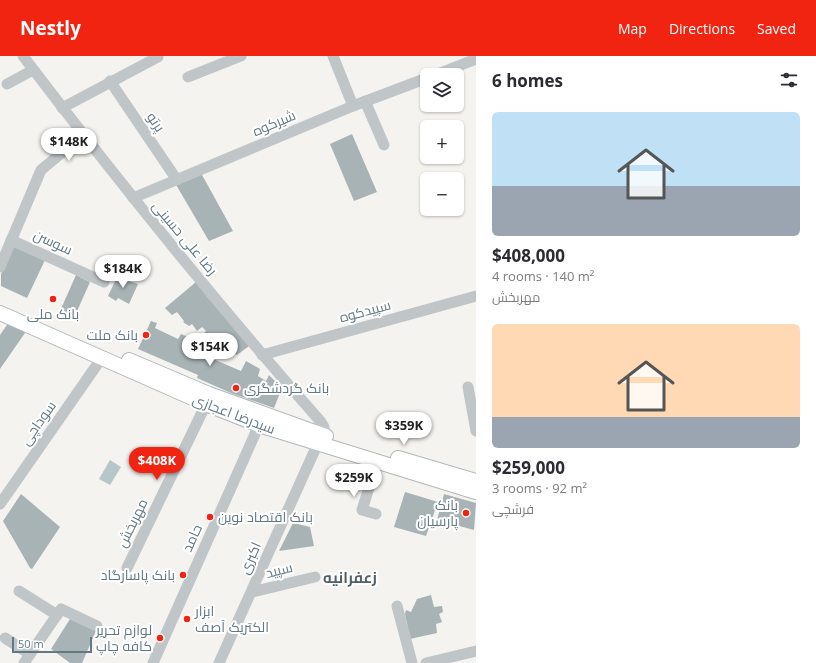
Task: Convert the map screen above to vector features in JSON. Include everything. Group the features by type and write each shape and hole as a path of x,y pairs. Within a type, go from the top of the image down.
{"main road":[{"name":"سیدرضا اعجازی","path":"0,303 209,394 378,462 476,492"},
{"name":"سیدرضا اعجازی","path":"0,313 101,359 259,425 321,439 476,481"}],"street":[{"name":"رضا علی حسینی","path":"23,56 82,136 262,355 321,422 324,427 321,439"},
{"path":"188,78 241,56"},
{"path":"333,56 353,106"},
{"path":"62,108 110,81 158,57"},
{"path":"452,68 476,59"},
{"path":"7,84 33,70"},
{"name":"پرتو","path":"110,81 176,180"},
{"name":"شیرکوه","path":"133,198 365,101 420,81"},
{"path":"365,101 384,145"},
{"path":"0,267 41,170 82,136"},
{"name":"سوسن","path":"12,240 104,282"},
{"name":"سپیدکوه","path":"262,355 476,296"},
{"name":"سوداچی","path":"0,504 101,359"},
{"path":"468,387 476,431"},
{"name":"مهربخش","path":"127,568 206,404"},
{"name":"حامد","path":"153,663 259,425"},
{"name":"اکبری","path":"219,663 321,439"},
{"path":"376,514 362,510 378,462"},
{"name":"سپید","path":"252,592 315,576"},
{"path":"20,592 57,615"},
{"path":"397,606 412,663"},
{"path":"5,638 27,658 61,609 97,626"},
{"path":"426,663 476,651"}],"shaded area":[{"path":"110,460 121,467 110,485 99,479"}],"building":[{"path":"352,134 377,192 354,201 330,144"},
{"path":"201,173 233,231 209,241 175,183"},
{"path":"14,245 45,260 27,298 1,286 1,274"},
{"path":"119,273 128,277 128,281 138,284 129,304 118,298 116,301 108,296"},
{"path":"76,275 90,282 74,318 60,311"},
{"path":"196,282 249,346 237,355 202,335 206,331 202,327 197,331 192,324 189,326 183,322 184,321 177,312 172,315 165,308"},
{"path":"151,321 157,323 155,328 178,339 181,334 210,346 206,356 241,371 246,361 260,369 258,376 266,381 269,375 282,388 274,408 231,393 197,378 198,375 138,349"},
{"path":"9,322 27,330 0,369 0,335"},
{"path":"405,492 438,502 426,536 394,527"},
{"path":"21,494 60,527 32,569 3,521"},
{"path":"444,494 476,503 474,530 437,520"},
{"path":"293,523 310,527 314,546 279,551"},
{"path":"431,595 434,607 442,606 443,612 439,614 442,622 436,624 437,633 410,639 405,614 406,610 411,612 417,599"},
{"path":"70,619 96,631 82,663 70,663 51,649"}],"place":[{"name":"بانک ملی","path":"53,299"},
{"name":"بانک ملت","path":"146,335"},
{"name":"بانک گردشگری","path":"236,388"},
{"name":"بانک پارسیان","path":"466,513"},
{"name":"بانک اقتصاد نوین","path":"210,517"},
{"name":"بانک پاسارگاد","path":"183,575"},
{"name":"ابزار الکتریک آصف","path":"187,619"},
{"name":"لوازم تحریر کافه چاپ","path":"160,638"}],"district":[{"name":"زعفرانیه","path":"350,578"}]}
